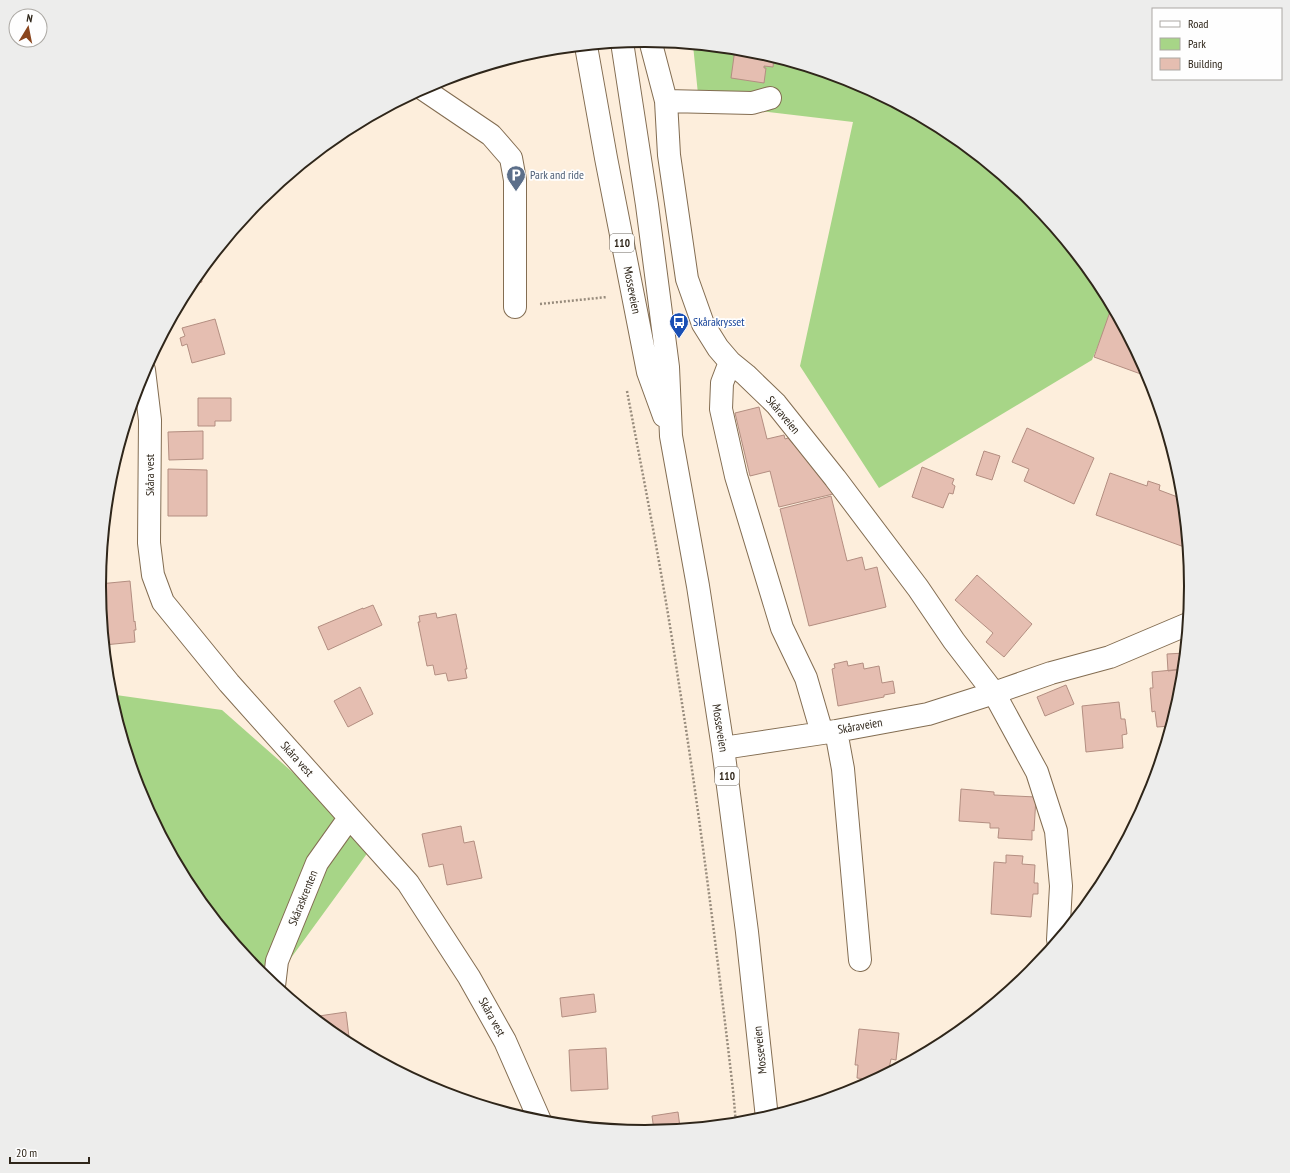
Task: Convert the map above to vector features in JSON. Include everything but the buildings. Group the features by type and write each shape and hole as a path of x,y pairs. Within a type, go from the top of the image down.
{"main road":[{"name":"Skåraveien","path":"652,47 666,101 669,155 686,280 703,324 718,348 730,362 746,374 776,404 835,478 918,588 954,641 994,693 1037,772 1056,831 1060,886 1058,933"},
{"name":"Mosseveien","path":"623,48 648,213 668,367 671,436 698,586 723,748 747,932 767,1112"},
{"name":"Mosseveien","path":"587,51 604,150 648,372 671,436"},
{"path":"429,93 491,135 511,158 516,180 515,307"},
{"path":"666,101 752,103 770,98"},
{"path":"730,362 722,383 722,409 736,476 782,628 806,678 844,769 860,960"},
{"name":"Skåra vest","path":"146,384 150,420 149,543 153,575 163,602 229,682 408,883 469,977 505,1041 538,1115"},
{"name":"Skåraveien","path":"723,748 829,732 928,714 1051,673 1110,657 1183,626"},
{"name":"Skåraskrenten","path":"275,978 277,962 317,863 349,818"}],"path":[{"path":"605,290 608,304"},
{"path":"515,307 607,296"},
{"path":"626,386 660,570 678,678 710,897 735,1118"}],"green space":[{"path":"693,50 750,57 785,65 818,76 851,88 884,103 915,119 945,138 1001,181 1026,205 1051,231 1094,287 1111,315 1092,360 879,488 800,366 853,122 699,104"},
{"path":"117,695 222,710 374,844 276,979 239,942 217,915 196,886 178,856 161,825 134,760"}],"place":[{"name":"Park and ride","path":"516,192"},
{"name":"Skårakrysset","path":"679,339"}]}
